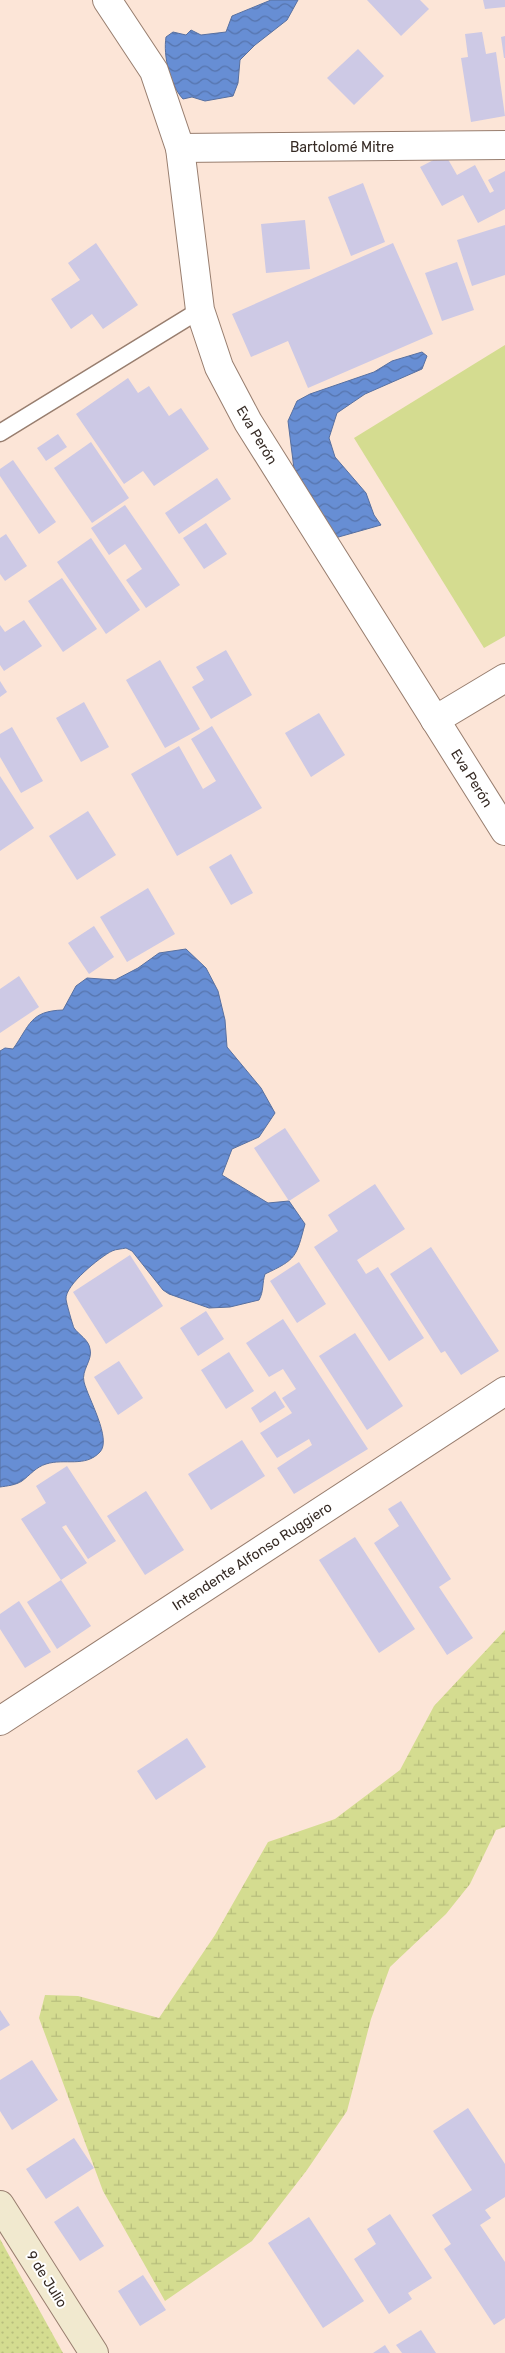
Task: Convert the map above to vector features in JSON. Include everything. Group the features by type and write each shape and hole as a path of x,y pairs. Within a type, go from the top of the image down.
{"main road":[{"name":"9 de Julio","path":"0,2205 94,2353"}],"street":[{"name":"Eva Perón","path":"107,0 154,71 180,148 200,310 220,367 248,422 505,831"},
{"name":"Bartolomé Mitre","path":"180,148 505,145"},
{"path":"435,720 505,678"},
{"name":"Intendente Alfonso Ruggiero","path":"0,1721 505,1391"}],"lane":[{"path":"0,433 200,310"}],"green space":[{"path":"505,345 505,636 484,648 354,438"},
{"path":"505,1630 505,1827 496,1830 470,1884 446,1914 390,1967 371,2019 347,2111 307,2170 252,2241 165,2301 103,2191 39,2018 45,1995 78,1996 159,2018 215,1935 268,1842 335,1819 400,1770 434,1706"},
{"path":"0,2239 63,2353 0,2353"}],"water":[{"path":"271,0 298,0 287,20 255,45 240,60 238,83 233,96 205,101 192,97 183,99 174,86 168,70 166,37 173,32 186,35 191,30 201,35 226,32 232,16"},
{"path":"422,352 427,356 422,369 365,394 337,413 329,438 335,457 366,493 374,515 381,525 335,538 324,533 294,469 288,421 297,401 310,394 374,372 392,361"},
{"path":"186,949 206,968 218,991 225,1020 227,1047 261,1088 275,1113 259,1137 232,1149 222,1175 268,1203 289,1201 305,1224 297,1250 289,1260 265,1274 259,1300 230,1307 209,1308 169,1294 163,1290 132,1251 126,1248 112,1251 92,1265 71,1286 66,1299 74,1328 86,1340 89,1346 90,1357 84,1373 84,1382 101,1428 103,1446 100,1452 88,1460 53,1462 42,1465 20,1482 0,1487 0,1051 5,1048 13,1049 37,1016 63,1010 76,986 87,978 115,980 138,968 159,953"}],"building":[{"path":"367,0 420,0 429,9 401,36"},
{"path":"483,0 505,0 505,7 485,9"},
{"path":"482,32 486,54 496,52 505,116 471,122 461,58 468,57 465,34"},
{"path":"505,36 505,58 504,58 501,37"},
{"path":"358,49 384,76 354,105 327,78"},
{"path":"445,154 457,175 475,165 490,193 494,191 488,180 505,171 505,209 478,223 463,195 442,206 420,167"},
{"path":"363,183 385,242 351,256 328,197"},
{"path":"305,220 310,269 266,273 261,224"},
{"path":"505,225 505,275 472,286 457,240"},
{"path":"96,243 138,305 103,329 92,314 71,329 51,299 80,280 68,263"},
{"path":"393,243 433,334 308,388 288,341 251,357 232,314"},
{"path":"457,262 474,310 442,321 425,273"},
{"path":"128,378 138,393 149,386 169,416 181,408 209,449 154,486 143,471 124,484 76,414"},
{"path":"58,434 67,447 46,461 37,448"},
{"path":"91,442 129,498 92,523 54,468"},
{"path":"13,460 56,522 39,534 0,476 0,469"},
{"path":"217,478 231,499 179,534 165,513"},
{"path":"125,505 180,585 146,608 126,580 142,569 125,544 109,555 91,528"},
{"path":"206,523 227,554 204,569 183,538"},
{"path":"6,534 27,566 5,581 0,574 0,538"},
{"path":"91,538 140,610 106,634 57,562"},
{"path":"62,578 97,629 63,652 28,601"},
{"path":"24,620 42,646 4,671 0,665 0,625 5,632"},
{"path":"226,650 252,695 211,719 192,687 204,680 196,667"},
{"path":"160,660 200,729 165,748 126,680"},
{"path":"0,681 7,692 0,697"},
{"path":"84,702 109,747 81,762 56,718"},
{"path":"319,713 345,755 311,777 285,733"},
{"path":"212,726 262,808 177,856 131,774 179,746 203,789 216,781 191,739"},
{"path":"12,727 43,781 21,793 0,757 0,734"},
{"path":"0,776 34,828 0,851"},
{"path":"88,811 116,855 77,880 49,836"},
{"path":"231,854 253,893 231,905 209,867"},
{"path":"148,888 175,934 127,962 100,917"},
{"path":"94,926 114,957 89,974 68,943"},
{"path":"19,976 39,1007 0,1033 0,989"},
{"path":"285,1128 320,1181 289,1201 254,1148"},
{"path":"375,1184 405,1229 357,1260 366,1274 378,1267 424,1338 389,1361 314,1247 338,1231 328,1215"},
{"path":"431,1247 499,1351 461,1375 445,1351 441,1353 390,1274"},
{"path":"130,1255 163,1306 106,1344 73,1292"},
{"path":"299,1262 326,1304 297,1323 270,1281"},
{"path":"206,1311 224,1339 198,1356 180,1328"},
{"path":"283,1319 368,1449 294,1494 277,1468 312,1445 309,1439 277,1458 260,1433 292,1413 282,1398 296,1389 283,1369 269,1377 246,1343"},
{"path":"355,1333 403,1406 367,1430 319,1356"},
{"path":"229,1352 254,1391 226,1409 201,1370"},
{"path":"119,1361 143,1398 118,1415 94,1377"},
{"path":"275,1391 285,1407 260,1423 251,1408"},
{"path":"242,1440 265,1476 211,1510 188,1474"},
{"path":"67,1466 116,1541 88,1559 66,1525 62,1527 87,1563 61,1580 21,1519 46,1503 36,1486"},
{"path":"146,1491 184,1550 145,1575 107,1516"},
{"path":"401,1501 451,1579 439,1587 473,1638 447,1655 374,1543 399,1526 388,1509"},
{"path":"355,1537 415,1629 379,1653 319,1560"},
{"path":"61,1580 91,1626 57,1649 27,1602"},
{"path":"19,1601 51,1652 25,1668 0,1629 0,1614"},
{"path":"187,1738 206,1767 156,1800 137,1771"},
{"path":"0,2010 10,2025 0,2031"},
{"path":"32,2060 58,2100 12,2130 0,2111 0,2080"},
{"path":"468,2108 505,2164 505,2197 485,2210 491,2218 480,2225 505,2262 505,2318 494,2325 444,2249 451,2244 432,2215 472,2190 433,2131"},
{"path":"74,2138 94,2168 46,2199 26,2169"},
{"path":"78,2206 104,2246 80,2261 54,2222"},
{"path":"390,2214 432,2278 408,2293 412,2299 389,2314 354,2259 376,2244 367,2229"},
{"path":"309,2217 364,2301 323,2328 268,2243"},
{"path":"143,2275 166,2310 140,2326 118,2291"},
{"path":"421,2330 436,2353 402,2353 396,2345"},
{"path":"385,2345 390,2353 373,2353"}]}
